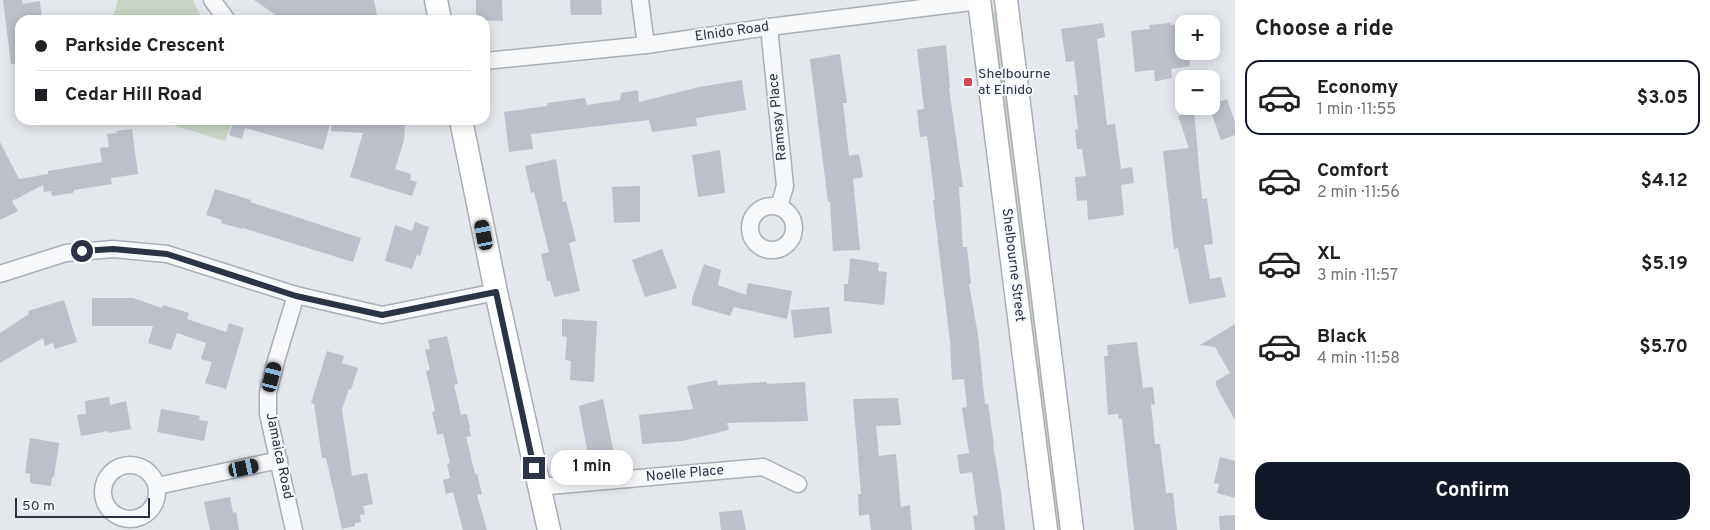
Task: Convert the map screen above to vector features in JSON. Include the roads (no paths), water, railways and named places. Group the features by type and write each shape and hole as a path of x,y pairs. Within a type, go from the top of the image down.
{"main road":[{"path":"436,0 439,15"},
{"name":"Shelbourne Street","path":"983,0 1046,530"},
{"name":"Shelbourne Street","path":"1006,0 1072,530"},
{"path":"462,125 548,530"}],"street":[{"path":"212,0 223,15"},
{"path":"640,0 646,45"},
{"name":"Elnido Road","path":"490,61 646,45 769,27 983,0"},
{"name":"Ramsay Place","path":"769,27 785,186 779,207"},
{"path":"0,274 66,252 113,249 167,254 296,296 382,315 496,292"},
{"name":"Jamaica Road","path":"294,530 268,414 268,393 296,296"},
{"path":"157,486 279,460"},
{"name":"Noelle Place","path":"538,487 763,467 798,484"}],"place":[{"name":"Shelbourne at Elnido","path":"968,82"}]}
